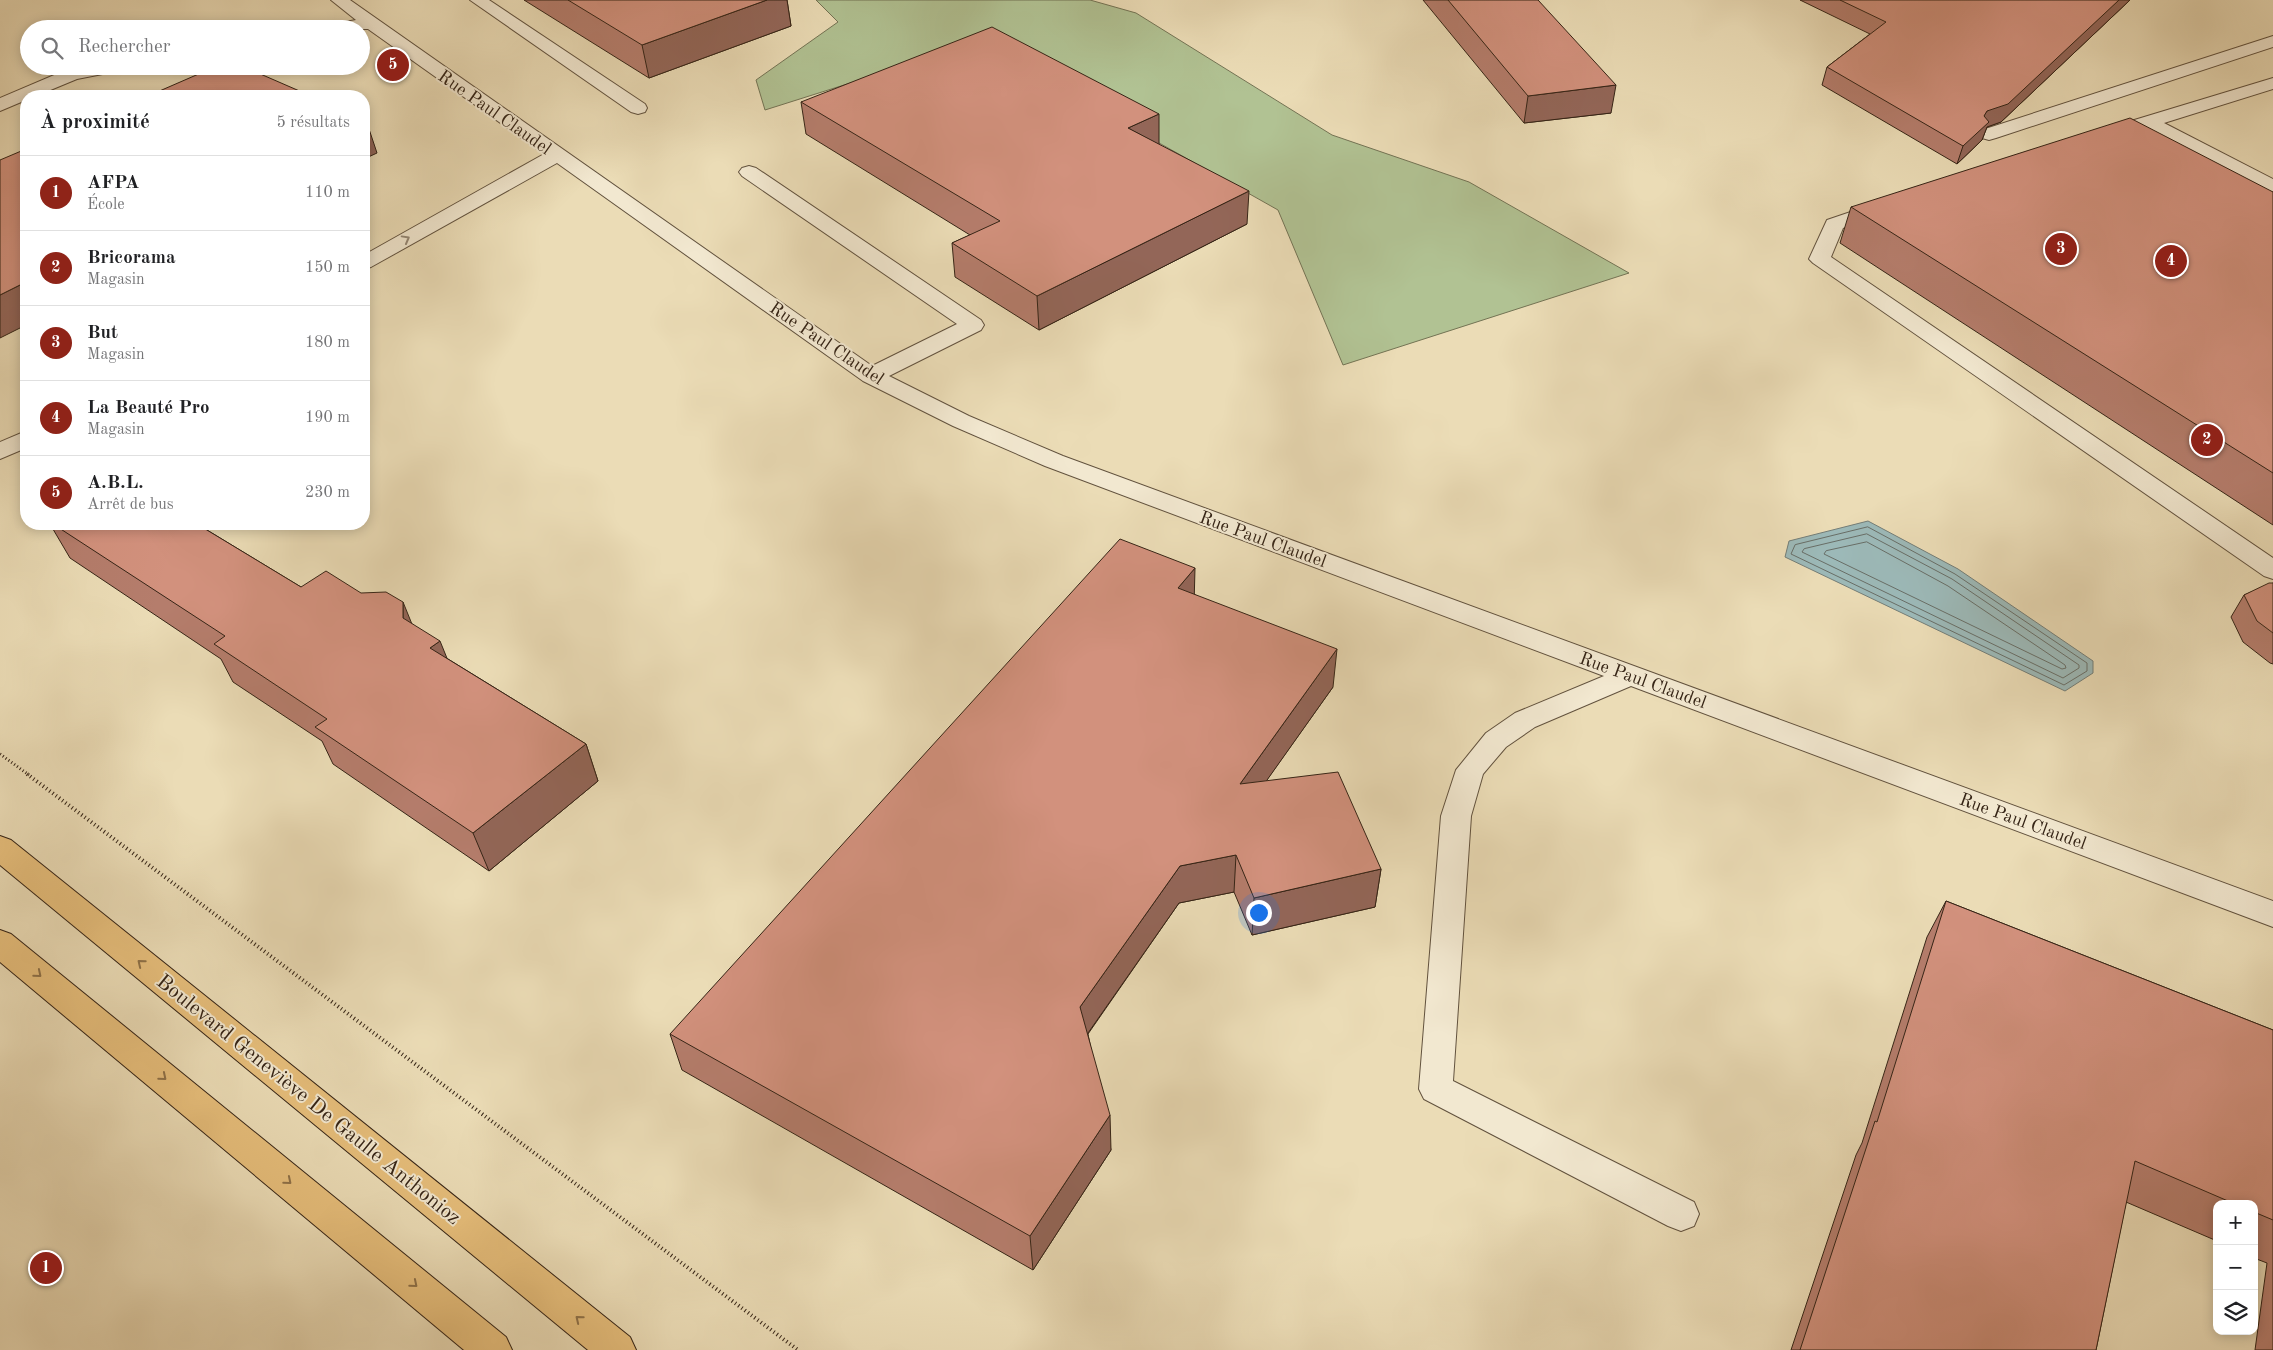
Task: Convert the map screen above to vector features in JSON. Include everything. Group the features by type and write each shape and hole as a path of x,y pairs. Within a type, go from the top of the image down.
{"main road":[{"name":"Boulevard Geneviève De Gaulle Anthonioz","path":"0,848 617,1350"},
{"path":"0,943 493,1350"}],"street":[{"name":"Rue Paul Claudel","path":"339,0 366,20"},
{"path":"478,0 638,108"},
{"name":"Rue Paul Claudel","path":"370,23 871,376 961,421 1054,460 2273,914"},
{"path":"1989,134 2273,40"},
{"path":"35,90 70,75"},
{"path":"2089,140 2273,83"},
{"path":"0,105 20,96"},
{"path":"2146,121 2273,186"},
{"path":"370,260 556,155"},
{"path":"748,172 973,325 871,376"},
{"path":"1900,202 1834,224 1820,259 2273,570"},
{"path":"0,452 20,441"},
{"path":"1632,675 1525,720 1496,740 1470,770 1456,816 1436,1089 1681,1214"}],"path":[{"path":"0,754 798,1350"}],"green space":[{"path":"816,0 1090,0 1136,13 1332,135 1469,182 1629,273 1343,365 1278,210 980,42 765,110 756,80 838,22"}],"water":[{"path":"1868,521 1958,569 2093,661 2093,673 2065,691 1785,557 1789,541"}],"building":[{"path":"568,0 767,0 642,45"},
{"path":"1448,0 1538,0 1616,85 1528,96"},
{"path":"1840,0 2119,0 2008,104 1987,111 1984,116 1989,122 1963,146 1827,67 1886,22"},
{"path":"992,27 1159,114 1128,128 1249,191 1037,296 952,243 1000,221 801,102"},
{"path":"196,75 263,75 297,90 162,90"},
{"path":"2130,118 2273,192 2273,473 1851,207"},
{"path":"20,152 20,285 0,295 0,160"},
{"path":"62,530 207,530 301,587 326,571 361,593 386,592 403,602 403,618 440,641 430,648 586,744 473,833 315,727 327,719 214,644 225,636"},
{"path":"1120,539 1195,568 1178,588 1337,649 1240,784 1338,772 1381,869 1254,898 1236,855 1180,866 1080,1007 1110,1115 1030,1236 670,1034"},
{"path":"2269,583 2273,583 2273,633 2257,621 2244,595"},
{"path":"1946,901 2273,1030 2273,1220 2258,1214 2258,1200 2226,1200 2135,1161 2096,1350 1800,1350 1875,1121 1877,1122"}],"place":[{"name":"A.B.L.","path":"393,65"},
{"name":"But","path":"2061,249"},
{"name":"La Beauté Pro","path":"2171,261"},
{"name":"Bricorama","path":"2207,440"},
{"name":"AFPA","path":"46,1268"}]}
